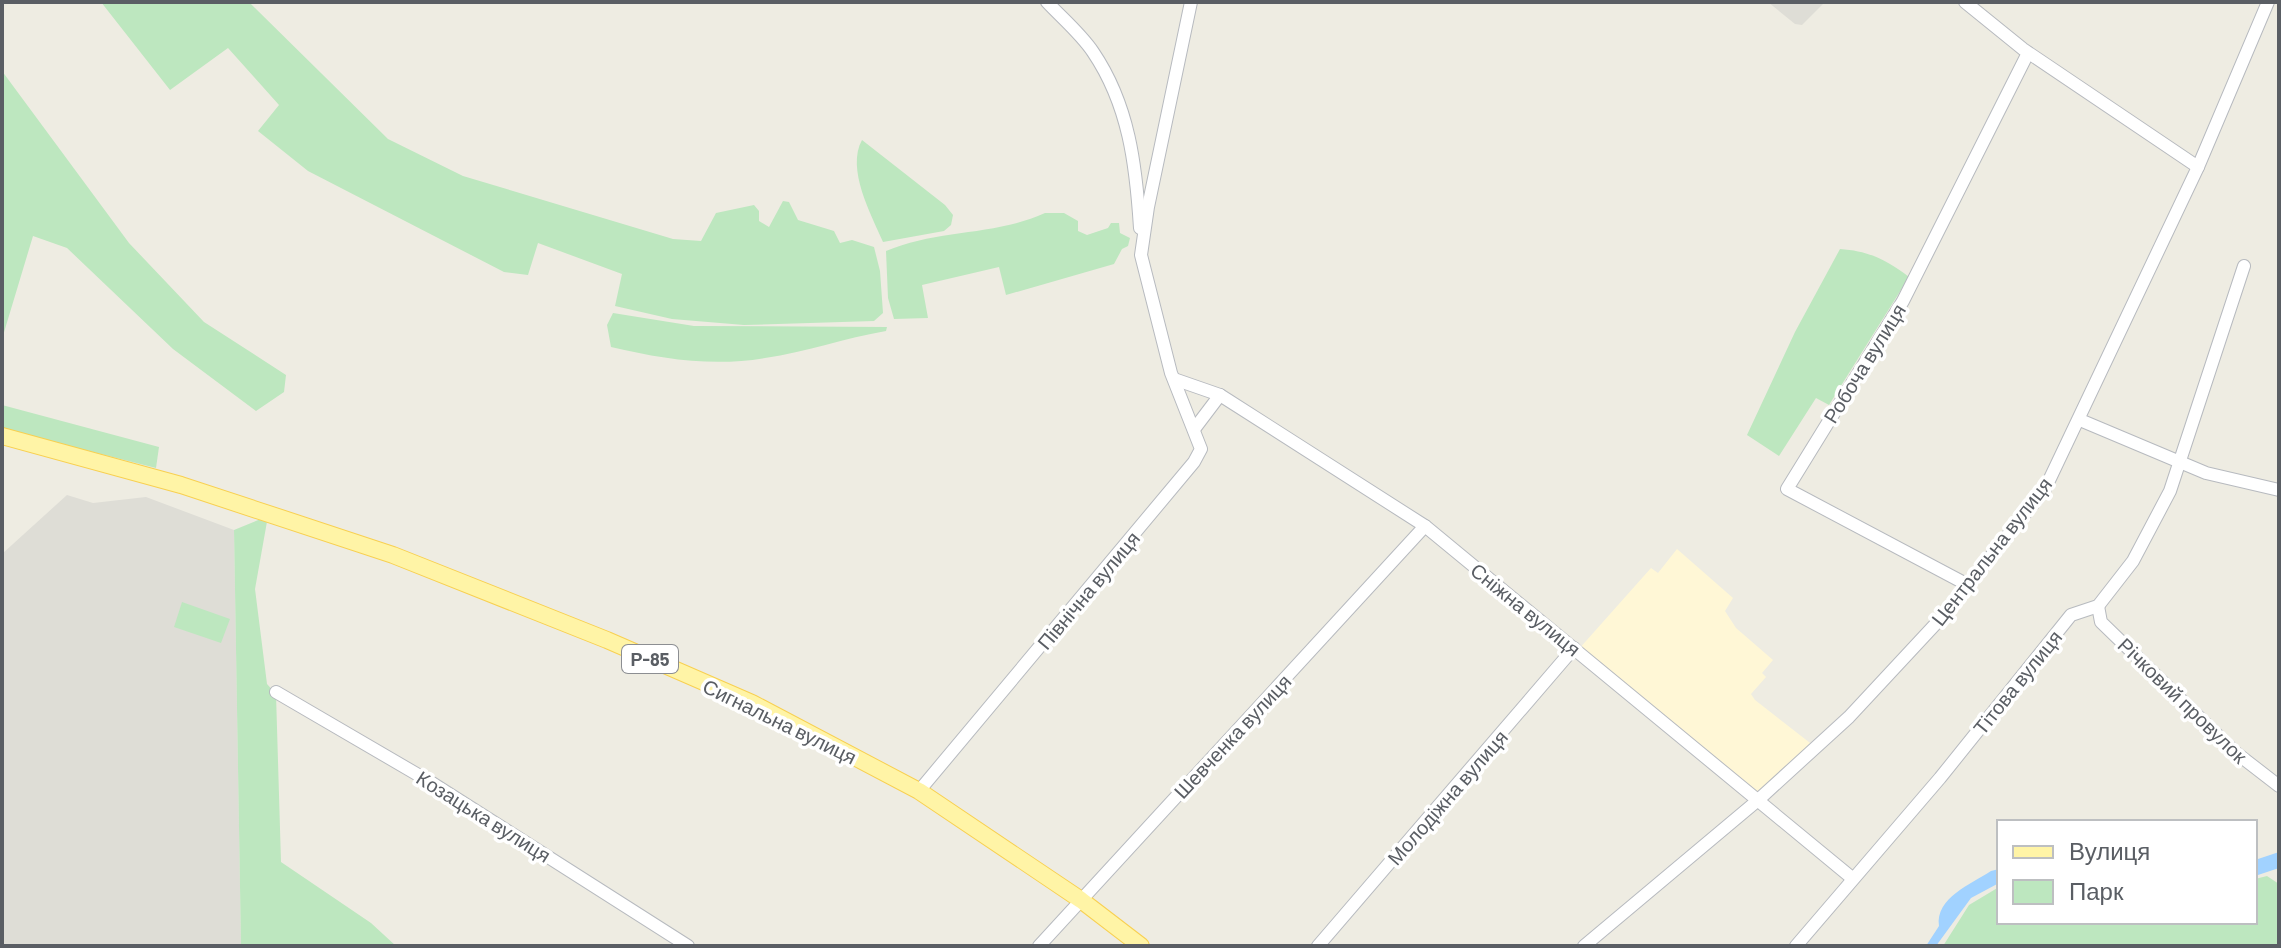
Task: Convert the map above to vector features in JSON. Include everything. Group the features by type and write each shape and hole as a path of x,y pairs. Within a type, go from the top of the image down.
{"main road":[{"name":"Сигнальна вулиця","path":"2,436 114,465 393,555 607,640 752,703 919,791 1081,900 1141,946"}],"street":[{"path":"1047,2 1093,51 1124,110 1137,181 1141,255"},
{"path":"1141,255 1148,207 1191,2"},
{"path":"1965,2 2028,53 2198,167"},
{"name":"Центральна вулиця","path":"1584,946 1757,801 1849,717 1968,585 2045,489 2198,167 2268,2"},
{"name":"Робоча вулиця","path":"1968,585 1787,489 1903,301 2028,53"},
{"name":"Північна вулиця","path":"919,791 1194,462 1201,449 1173,376 1141,255"},
{"name":"Тітова вулиця","path":"1796,946 1940,778 2071,615 2098,606 2133,561 2170,491 2178,458 2236,298 2244,266"},
{"name":"Сніжна вулиця","path":"1173,376 1220,395 1425,526 1852,878"},
{"path":"1195,428 1220,395"},
{"path":"2080,420 2242,484 2279,490"},
{"name":"Шевченка вулиця","path":"1039,946 1425,526"},
{"name":"Річковий провулок","path":"2098,606 2101,622 2235,752 2279,786"},
{"name":"Молодіжна вулиця","path":"1318,946 1574,648"},
{"name":"Козацька вулиця","path":"276,692 432,783 688,946"}],"shaded area":[{"path":"1768,2 1825,2 1802,25 1795,24"},
{"path":"67,495 93,503 146,497 234,530 241,946 2,946 2,554"},
{"path":"1677,549 1733,598 1725,611 1736,628 1773,660 1762,673 1766,677 1751,694 1755,700 1814,746 1757,800 1578,650 1651,568 1658,573"}],"green space":[{"path":"101,2 249,2 388,139 463,176 673,239 701,241 716,213 754,205 759,211 759,221 769,227 783,201 789,202 798,220 834,231 840,243 852,240 874,247 880,271 883,313 874,321 744,325 672,319 615,306 622,274 538,243 528,275 504,272 308,171 258,131 279,105 228,48 170,90"},
{"path":"2,71 129,243 204,322 286,375 284,392 256,411 173,349 67,248 33,236 2,339"},
{"path":"862,140 945,205 953,215 951,225 944,231 883,242 858,178 858,152"},
{"path":"1045,213 1064,213 1078,221 1078,231 1087,235 1108,228 1111,223 1119,223 1120,233 1130,238 1128,246 1122,249 1114,264 1006,295 999,267 922,285 928,318 894,319 888,298 886,251 925,239 1006,226"},
{"path":"1840,249 1877,257 1909,277 1829,405 1816,398 1779,456 1747,435 1795,332"},
{"path":"613,313 694,326 887,327 886,331 780,355 746,361 707,362 611,347 607,325"},
{"path":"2,405 159,447 156,468 2,429"},
{"path":"268,516 255,589 267,684 276,694 281,862 371,923 396,946 241,946 234,530"},
{"path":"182,602 230,619 221,643 174,627"},
{"path":"2267,876 2279,884 2279,946 1943,946 1969,905 1997,888 1997,924 2257,924 2257,878"}],"water":[{"path":"2279,852 2279,868 2257,875 2257,859"},
{"path":"1997,870 1997,884 1971,898 1936,946 1926,946 1939,926 1939,916 1948,900"}]}
